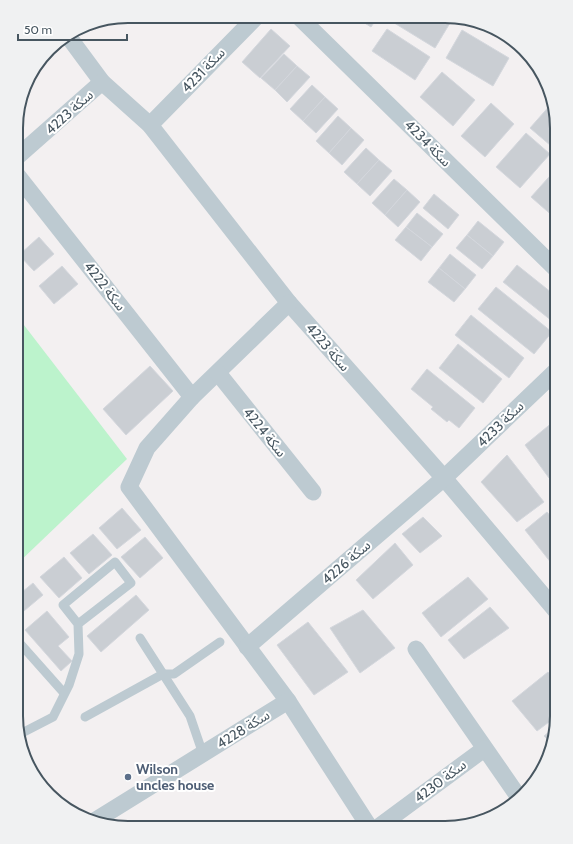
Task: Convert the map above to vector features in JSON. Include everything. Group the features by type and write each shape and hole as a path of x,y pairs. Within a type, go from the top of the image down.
{"street":[{"name":"سكة 4231","path":"150,125 250,23"},
{"name":"سكة 4234","path":"306,23 550,263"},
{"name":"سكة 4223","path":"71,40 102,82 150,125 289,303 444,478 550,604"},
{"name":"سكة 4223","path":"23,152 102,82"},
{"name":"سكة 4222","path":"23,183 192,397"},
{"path":"289,303 192,397 147,448 129,487 288,701 365,821"},
{"name":"سكة 4224","path":"218,373 313,492"},
{"name":"سكة 4233","path":"444,478 550,377"},
{"name":"سكة 4226","path":"247,646 444,478"},
{"path":"416,649 516,793"},
{"name":"سكة 4228","path":"101,817 288,701"},
{"name":"سكة 4230","path":"386,821 484,749"}],"lane":[{"path":"24,732 53,717 79,654 78,624 63,605 115,562 131,582 78,624"},
{"path":"140,638 190,716 202,754"},
{"path":"85,717 163,674 174,674 220,642"},
{"path":"23,647 64,693"}],"green space":[{"path":"23,324 127,459 23,558"}],"building":[{"path":"365,23 374,23 371,27"},
{"path":"394,23 450,23 435,48"},
{"path":"271,29 290,46 260,78 242,62"},
{"path":"387,29 430,57 415,80 372,51"},
{"path":"462,30 509,58 493,86 446,58"},
{"path":"284,54 297,66 275,90 261,78"},
{"path":"297,66 310,77 287,102 275,90"},
{"path":"442,72 475,100 453,126 420,97"},
{"path":"312,85 325,97 303,121 290,109"},
{"path":"325,97 338,109 316,133 303,121"},
{"path":"491,103 514,124 485,157 461,136"},
{"path":"548,108 550,145 530,128"},
{"path":"338,116 351,128 329,153 316,141"},
{"path":"351,128 364,140 342,165 329,153"},
{"path":"526,133 550,154 520,188 496,167"},
{"path":"366,148 379,160 357,184 344,172"},
{"path":"379,160 392,171 370,196 357,184"},
{"path":"550,176 550,214 531,197"},
{"path":"394,179 407,190 385,215 372,203"},
{"path":"407,190 420,202 398,227 385,215"},
{"path":"434,194 459,215 448,229 423,208"},
{"path":"417,213 443,234 432,247 406,227"},
{"path":"478,221 504,242 493,256 467,235"},
{"path":"406,227 432,247 421,261 395,240"},
{"path":"467,235 493,256 482,269 456,248"},
{"path":"39,237 54,254 34,271 23,259 23,251"},
{"path":"450,254 476,275 465,289 439,268"},
{"path":"517,265 550,291 550,319 503,282"},
{"path":"62,266 78,284 54,304 39,286"},
{"path":"439,268 465,289 454,302 428,282"},
{"path":"496,287 550,330 550,334 534,354 478,309"},
{"path":"471,315 524,358 509,378 455,335"},
{"path":"458,344 502,379 483,403 439,368"},
{"path":"150,366 173,391 126,435 103,409"},
{"path":"427,369 475,408 459,428 449,420 447,422 431,409 433,407 411,389"},
{"path":"550,424 549,478 525,445"},
{"path":"507,455 544,502 517,522 481,482"},
{"path":"122,508 141,530 117,549 99,528"},
{"path":"547,512 550,516 550,561 525,530"},
{"path":"423,517 442,536 420,553 402,534"},
{"path":"93,534 112,555 89,574 70,553"},
{"path":"145,537 163,558 140,578 121,557"},
{"path":"395,543 413,565 373,599 356,580"},
{"path":"64,557 82,578 59,598 40,577"},
{"path":"468,577 488,599 441,637 422,613"},
{"path":"33,583 43,595 23,612 23,591"},
{"path":"136,595 149,610 101,652 87,636"},
{"path":"490,607 509,628 464,659 448,640"},
{"path":"363,610 395,648 360,673 330,628"},
{"path":"47,611 69,637 58,646 72,661 61,671 25,630"},
{"path":"308,622 348,672 314,695 277,645"},
{"path":"548,672 550,674 550,721 537,731 512,701"},
{"path":"549,732 547,739 544,736"}],"place":[{"name":"Wilson uncles house","path":"128,777"}]}
